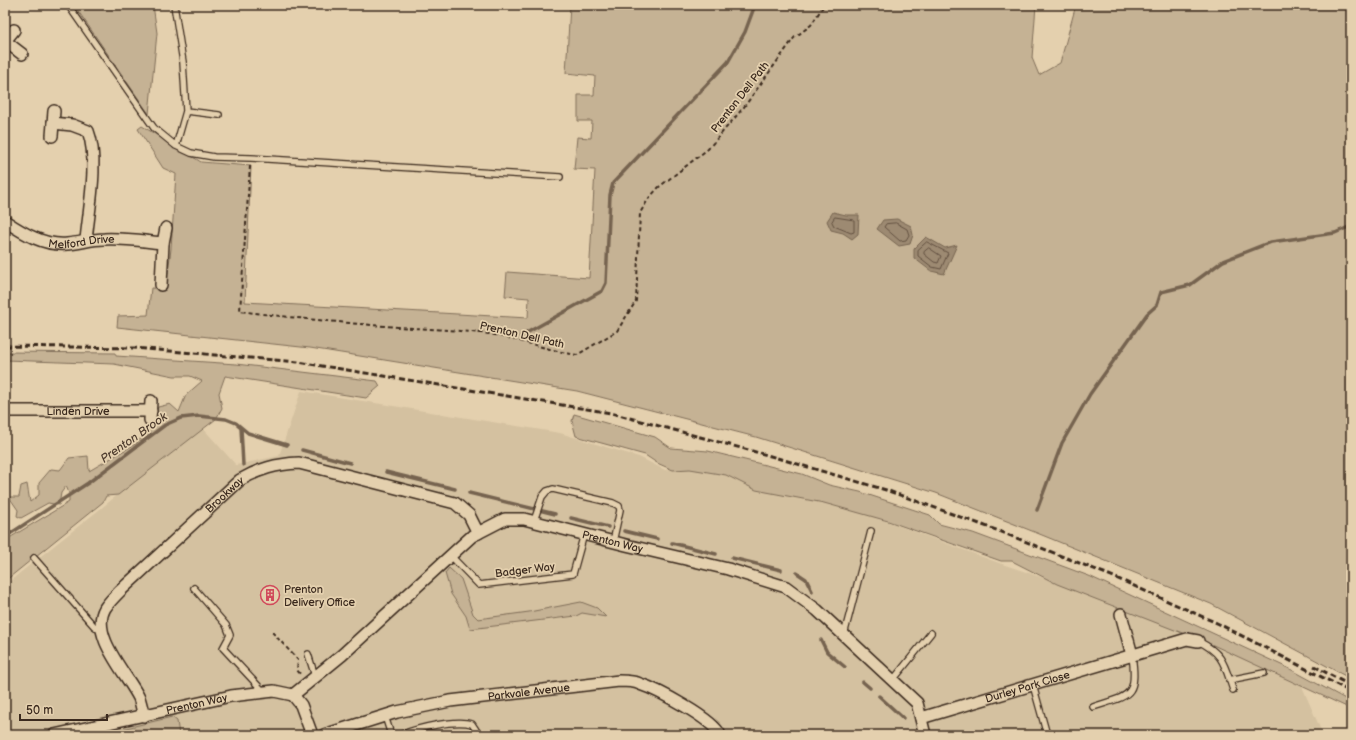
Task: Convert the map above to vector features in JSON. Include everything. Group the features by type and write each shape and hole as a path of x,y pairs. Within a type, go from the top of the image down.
{"street":[{"path":"14,30 5,41 22,54"},
{"path":"52,136 54,111"},
{"path":"53,123 81,128 88,131 92,141 91,187 86,240"},
{"name":"Melford Drive","path":"5,221 35,238 50,243 67,244 106,238 163,243"},
{"path":"161,285 163,243 166,228"},
{"name":"Linden Drive","path":"5,411 151,411"},
{"name":"Brookway","path":"144,716 139,698 109,651 103,632 102,619 105,608 120,591 240,480 259,469 281,463 298,463 456,504 468,515 478,533"},
{"name":"Prenton Way","path":"54,735 231,696 264,692 284,692 293,695 342,655 472,536 505,519 524,519 534,521 613,542 728,569 786,587 817,610 917,703 925,735"},
{"path":"1121,614 1132,655"},
{"name":"Durley Park Close","path":"921,718 1187,639 1198,641"},
{"name":"Parkvale Avenue","path":"324,735 385,716 450,701 619,680 639,683 689,709 717,729 720,735"},
{"path":"293,695 301,705 312,735"}],"lane":[{"path":"68,5 154,128 176,146 191,153 214,157 560,177"},
{"path":"174,5 183,62 186,111 176,146"},
{"path":"186,111 219,115"},
{"path":"534,521 542,496 546,490 553,489 613,503 618,506 620,510 613,542"},
{"path":"844,635 871,531"},
{"name":"Badger Way","path":"450,555 479,585 573,574 584,534"},
{"path":"34,558 94,626 103,632"},
{"path":"194,588 226,624 230,635 223,648 264,692"},
{"path":"893,680 931,633"},
{"path":"1198,641 1212,648 1222,660 1233,690"},
{"path":"308,654 312,679"},
{"path":"1093,707 1126,696 1132,690 1135,673 1132,655"},
{"path":"1229,680 1264,673"},
{"path":"1034,684 1047,735"},
{"path":"385,716 391,735"},
{"path":"400,735 437,726 461,723 472,724 475,727 477,735"}],"path":[{"name":"Prenton Dell Path","path":"251,158 240,311 290,318 448,329 526,342 555,351 577,355 617,331 636,300 640,213 649,198 659,187 708,149 744,107 794,38 811,25 824,5"},
{"path":"272,632 298,660 297,670 312,679"}],"shaded area":[{"path":"74,5 153,5 157,33 149,114"},
{"path":"570,5 1036,5 1032,58 1039,75 1060,63 1076,5 1351,5 1351,679 1211,604 1037,533 936,493 756,437 577,391 310,348 117,327 118,316 148,315 151,288 166,289 171,249 176,174 163,168 138,129 142,126 201,162 251,166 245,302 528,318 529,298 505,296 507,272 589,278 595,170 574,169 577,137 591,138 592,121 578,121 578,95 594,95 595,76 566,73"},
{"path":"5,352 115,353 116,356 236,364 377,381 380,386 366,398 225,376 219,393 222,408 216,419 118,495 106,496 103,502 5,581 6,540 69,502 69,493 66,486 61,493 59,505 48,503 21,518 17,516 18,510 9,497 19,497 21,486 27,484 30,502 39,495 39,483 51,469 60,470 69,458 88,456 89,471 137,443 150,427 158,407 170,404 179,412 186,395 202,381 190,376 174,376 114,364 5,360"},
{"path":"301,391 560,433 639,457 665,470 718,463 851,508 999,563 1071,587 1246,658 1301,684 1323,735 5,735 5,586 109,502 200,425 236,465 279,456"},
{"path":"574,414 655,437 671,448 708,451 802,474 829,485 860,492 930,515 939,524 973,533 1089,576 1290,669 1351,702 1351,709 1213,645 1057,584 1012,561 1001,561 888,521 824,503 756,490 726,475 690,469 673,470 657,463 645,455 576,436 572,421"},
{"path":"449,568 461,579 473,614 478,619 529,612 581,602 597,608 606,617 582,613 576,616 470,629 466,616 451,594 445,573"},
{"path":"172,717 177,721 179,735 97,735"}],"water":[{"path":"833,212 846,215 859,215 858,234 852,239 843,233 831,230 827,221"},
{"path":"897,219 911,226 913,235 910,244 899,246 877,229 883,220"},
{"path":"926,237 945,248 957,245 944,274 931,271 914,258 914,249"}],"waterway":[{"path":"521,336 602,291 606,283 610,195 613,183 728,62 745,32 755,5"},
{"path":"1037,510 1062,443 1090,394 1147,314 1157,305 1161,292 1190,285 1223,261 1271,242 1335,233 1351,226"},
{"name":"Prenton Brook","path":"5,537 88,483 165,425 181,418 199,416 226,419 236,423 248,433 287,445"},
{"path":"241,428 243,465"},
{"name":"Prenton Brook","path":"302,450 350,463"},
{"name":"Prenton Brook","path":"386,472 455,489"},
{"name":"Prenton Brook","path":"469,493 555,514"},
{"name":"Prenton Brook","path":"571,518 608,527"},
{"name":"Prenton Brook","path":"624,531 657,539"},
{"name":"Prenton Brook","path":"672,543 716,554"},
{"name":"Prenton Brook","path":"732,558 781,570"},
{"name":"Prenton Brook","path":"797,573 806,579 812,591"},
{"name":"Prenton Brook","path":"821,640 827,652 845,667"},
{"name":"Prenton Brook","path":"863,682 870,688"},
{"name":"Prenton Brook","path":"879,696 903,718"}],"railway":[{"path":"5,346 134,348 298,362 611,413 767,455 886,490 999,531 1114,577 1219,624 1351,692"},
{"path":"1314,666 1351,686"}],"place":[{"name":"Prenton Delivery Office","path":"270,595"}]}
